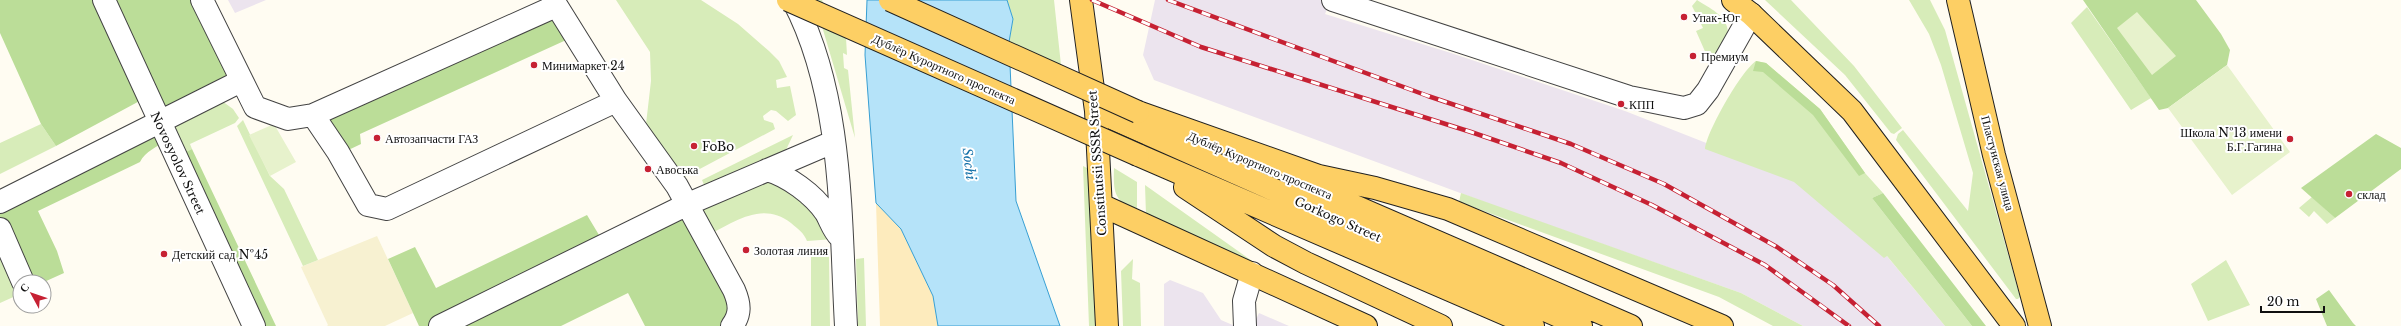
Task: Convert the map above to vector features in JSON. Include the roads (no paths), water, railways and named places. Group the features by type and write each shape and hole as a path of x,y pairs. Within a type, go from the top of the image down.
{"main road":[{"name":"Дублёр Курортного проспекта","path":"788,0 1138,155 1533,326"},
{"name":"Дублёр Курортного проспекта","path":"890,0 1138,112 1631,326"},
{"name":"Constitutsii SSSR Street","path":"1081,0 1096,111 1107,326"},
{"path":"1733,0 1751,14 1852,111 2014,326"},
{"name":"Пластунская улица","path":"1958,0 1994,155 2040,326"},
{"name":"Gorkogo Street","path":"1096,111 1581,326"},
{"path":"1138,112 1318,176 1375,188 1448,209 1722,326"},
{"path":"1138,155 1274,246 1306,264 1441,326"},
{"path":"1101,205 1366,326"}],"street":[{"name":"Novosyolov Street","path":"104,0 254,326"},
{"path":"202,0 255,107 288,119 314,115 555,3 616,101 678,186 688,204 734,290 739,304 738,317 732,326"},
{"path":"793,0 807,26 816,52 834,142 842,239 846,326"},
{"path":"1333,0 1629,97 1684,108 1697,104 1708,90 1751,14"},
{"path":"0,202 241,81"},
{"path":"314,115 338,152 364,201 368,205 387,209 616,101"},
{"path":"440,326 688,204 834,142"},
{"path":"767,170 780,174 803,190 825,213 834,230 842,239"},
{"path":"0,229 20,274"},
{"path":"1245,326 1244,301 1252,273"}],"water":[{"name":"Sochi","path":"867,0 1007,0 1013,19 1009,42 1016,201 1060,326 938,326 933,296 901,229 876,203 865,55"}],"railway":[{"path":"1092,0 1201,47 1471,132 1561,163 1652,205 1765,265 1849,326"},
{"path":"1168,0 1428,96 1571,144 1664,184 1777,247 1833,285 1879,326"}],"place":[{"name":"Упак-Юг","path":"1684,17"},
{"name":"Премиум","path":"1693,56"},
{"name":"Минимаркет 24","path":"534,65"},
{"name":"КПП","path":"1621,104"},
{"name":"Автозапчасти ГАЗ","path":"377,138"},
{"name":"Школа №13 имени Б.Г.Гагина","path":"2290,139"},
{"name":"FoBo","path":"694,146"},
{"name":"Авоська","path":"648,169"},
{"name":"склад","path":"2349,194"},
{"name":"Золотая линия","path":"746,250"},
{"name":"Детский сад №45","path":"164,254"}]}
